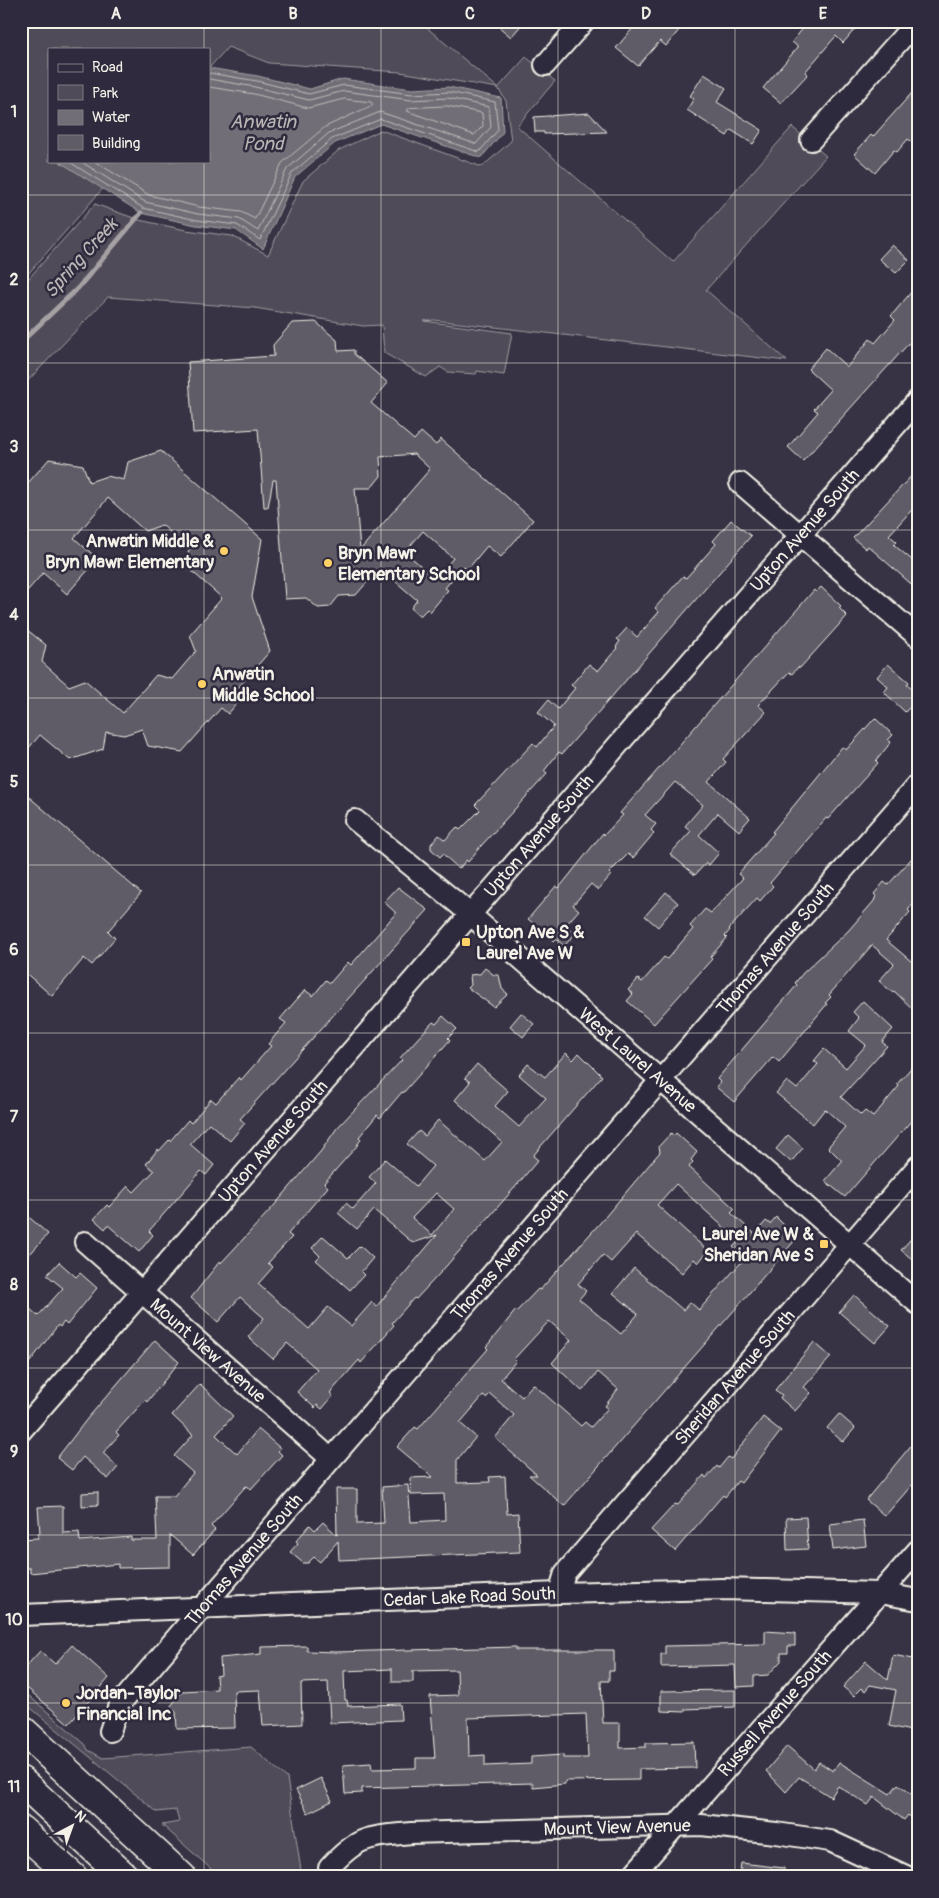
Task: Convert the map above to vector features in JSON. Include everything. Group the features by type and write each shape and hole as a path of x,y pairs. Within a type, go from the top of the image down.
{"highway":[{"path":"21,1729 182,1877"},
{"path":"58,1763 198,1877"},
{"path":"21,1781 125,1877"},
{"path":"21,1830 72,1877"}],"street":[{"path":"545,65 584,21"},
{"path":"811,140 917,21"},
{"name":"Upton Avenue South","path":"21,1431 918,400"},
{"path":"740,483 918,637"},
{"name":"Thomas Avenue South","path":"110,1731 119,1705 330,1458 918,784"},
{"name":"West Laurel Avenue","path":"355,820 470,915 918,1304"},
{"name":"Sheridan Avenue South","path":"558,1593 565,1573 918,1166"},
{"name":"Mount View Avenue","path":"84,1242 330,1458"},
{"name":"Russell Avenue South","path":"631,1877 918,1550"},
{"name":"Cedar Lake Road South","path":"21,1615 558,1593 722,1589 880,1593 918,1600"},
{"name":"Mount View Avenue","path":"329,1868 347,1848 370,1837 411,1833 677,1824 776,1833 830,1841 908,1877"}],"green space":[{"path":"21,21 419,21 498,88 400,72 269,63 228,47 210,67 210,48 48,48 48,162 126,162 21,282"},
{"path":"526,57 555,81 517,126 673,262 792,127 826,156 706,290 787,361 434,320 424,321 512,333 504,375 477,371 476,374 448,372 440,367 426,377 384,353 382,325 363,326 255,308 108,297 21,388 21,287 95,204 139,220 186,230 232,236 268,255 303,181 339,150 381,130 482,167 511,141 506,101 498,88"},
{"path":"21,1689 85,1744 88,1750 103,1758 251,1747 287,1778 302,1877 220,1877 162,1825 179,1822 176,1810 157,1812 21,1700"}],"water":[{"name":"Anwatin Pond","path":"210,68 258,76 310,89 343,79 412,89 449,87 501,98 503,132 481,158 381,124 335,143 295,177 263,249 236,230 196,225 141,213 60,162 210,162"}],"building":[{"path":"492,21 525,21 511,37"},
{"path":"639,21 670,21 680,29 666,46 660,41 638,66 616,48"},
{"path":"809,21 862,21 843,43 836,36 805,72 808,74 781,103 763,88 798,47 792,42"},
{"path":"704,74 726,88 717,102 762,130 753,144 731,130 727,136 687,110 694,98 690,96"},
{"path":"918,86 918,147 908,139 897,152 894,150 875,173 854,154 871,135 873,137"},
{"path":"589,113 607,132 544,134 544,132 535,132 534,117"},
{"path":"892,245 909,260 896,273 879,259"},
{"path":"918,284 918,333 803,461 788,447 818,412 814,409 831,390 808,369 826,348 847,367 870,339 875,343 895,320 891,316"},
{"path":"316,322 337,340 338,351 354,350 354,354 388,383 371,403 414,440 421,432 436,445 441,439 533,520 501,557 487,546 467,570 463,566 445,588 448,590 430,612 427,609 420,616 411,608 417,600 388,575 383,580 375,573 356,595 339,596 330,607 318,608 306,598 285,599 276,480 273,480 268,507 264,507 258,429 193,433 188,362 274,356 273,345 292,323","holes":["414,454 430,469 360,550 355,488 371,488 381,476 380,457","423,531 453,558 436,579 405,552"]},
{"path":"161,451 262,539 252,597 270,651 231,696 238,702 228,714 221,708 182,752 148,746 142,729 124,735 106,732 103,749 70,760 40,735 21,757 21,625 46,645 42,662 69,686 85,680 123,713 156,675 172,679 196,651 190,635 222,598 186,566 189,549 162,525 145,531 108,498 74,538 98,559 67,594 43,573 21,598 21,491 49,459 83,465 89,482 107,476 124,480 128,462"},
{"path":"918,469 918,503 889,535 897,542 894,545 918,565 918,590 868,546 866,549 853,538"},
{"path":"731,520 751,536 562,754 559,752 544,771 547,774 468,862 466,860 459,869 443,854 440,857 431,849 431,844 439,835 445,840 457,827 460,830 480,810 475,805 533,743 537,747 554,726 538,712 548,700 558,709 575,688 571,685 589,664 598,671 617,648 620,641 617,639 627,628 637,637 659,612 655,608 683,576 686,578 716,544 713,541"},
{"path":"821,587 841,606 839,608 847,616 800,668 798,667 792,674 789,672 758,705 766,712 723,759 726,762 709,782 750,818 739,831 718,813 699,835 719,853 709,865 706,863 695,875 670,854 691,831 685,826 703,805 675,782 645,815 656,824 651,830 654,833 633,858 628,854 609,873 611,875 598,890 591,884 573,905 579,910 565,926 575,934 564,946 556,939 554,941 528,919 556,886 559,888 603,833 604,835 623,815 620,813 814,590 816,592"},
{"path":"888,664 909,682 907,685 918,694 918,712 911,706 905,712 884,692 888,687 877,677"},
{"path":"875,718 893,735 888,740 891,742 876,761 878,763 828,819 826,818 770,883 773,886 760,901 757,898 729,929 725,936 727,938 710,957 712,959 654,1024 627,1001 633,994 628,990 638,979 642,982 664,957 667,959 693,929 690,926 705,909 711,913 743,878 738,874 774,833 772,832 842,747 846,750"},
{"path":"21,790 141,893 108,931 115,938 92,965 84,958 52,996 21,969"},
{"path":"918,851 918,898 908,910 910,912 886,940 918,967 918,1014 894,991 893,993 879,981 894,964 872,945 829,995 831,997 825,1003 827,1004 779,1062 773,1057 734,1102 716,1087 720,1082 717,1079 797,985 795,983 803,973 848,931 874,901 876,896 874,894 884,882 888,885"},
{"path":"398,887 428,910 240,1119 245,1123 230,1141 209,1123 190,1144 214,1165 206,1175 201,1171 149,1231 153,1235 139,1252 108,1225 105,1229 94,1219 107,1205 109,1207 128,1186 134,1192 154,1171 146,1164 158,1149 159,1151 170,1141 188,1120 191,1123 211,1099 216,1103 239,1077 241,1080 271,1046 268,1044 286,1023 280,1019 305,990 313,996 326,980 330,983 348,962 351,965 396,913 384,902"},
{"path":"666,892 678,903 658,927 645,916"},
{"path":"485,968 494,975 499,975 502,989 508,994 494,1007 468,988 471,985 470,975 480,974"},
{"path":"863,1001 893,1029 882,1042 887,1046 841,1097 861,1115 865,1111 873,1117 899,1086 897,1084 918,1060 918,1113 845,1197 825,1181 842,1161 828,1147 845,1127 825,1109 813,1124 776,1093 787,1081 797,1089 818,1064 814,1061 824,1049 846,1068 866,1045 849,1031 859,1018 853,1012"},
{"path":"521,1013 534,1024 523,1037 510,1026"},
{"path":"443,1016 457,1029 448,1038 450,1040 403,1093 380,1118 377,1115 359,1137 361,1139 356,1147 324,1183 328,1187 288,1234 292,1237 268,1263 273,1267 258,1284 309,1329 328,1307 351,1326 372,1302 376,1307 437,1235 413,1243 374,1210 357,1229 338,1213 346,1203 353,1209 376,1183 369,1177 385,1159 416,1186 433,1166 407,1144 419,1131 425,1136 438,1120 485,1161 502,1142 455,1100 470,1082 465,1078 477,1064 508,1091 495,1106 519,1127 546,1098 519,1075 528,1064 545,1077 566,1053 573,1060 579,1053 602,1076 533,1156 538,1160 517,1185 441,1272 392,1323 394,1325 361,1363 359,1360 330,1393 333,1396 322,1409 317,1405 315,1408 297,1392 317,1369 287,1343 273,1359 248,1337 264,1318 240,1297 218,1322 191,1298 220,1261 221,1263 272,1208 321,1151 337,1128 402,1060 400,1058 433,1022 436,1024","holes":["436,1193 454,1209 432,1235 412,1218"]},
{"path":"671,1133 674,1136 676,1133 697,1152 691,1160 693,1162 689,1167 735,1209 731,1213 755,1234 766,1221 770,1224 776,1217 797,1238 564,1506 529,1475 537,1475 495,1438 514,1415 490,1394 486,1398 483,1396 460,1423 476,1437 457,1460 457,1483 490,1482 489,1477 505,1476 507,1514 518,1513 520,1552 339,1560 338,1541 320,1562 314,1557 308,1563 303,1563 290,1552 298,1543 296,1541 310,1525 315,1530 323,1522 337,1535 336,1489 357,1489 357,1524 384,1523 382,1487 408,1485 411,1522 445,1520 444,1494 411,1495 410,1478 433,1477 397,1447 415,1427 418,1429 488,1349 486,1347 516,1310 538,1289 540,1290 600,1223 660,1152 659,1146","holes":["676,1184 739,1241 733,1247 745,1258 699,1310 690,1302 683,1310 634,1268 613,1293 638,1314 621,1334 579,1299 586,1291 578,1284 603,1255 611,1262 636,1234 682,1273 694,1259 698,1263 708,1251 657,1205","549,1321 571,1340 552,1363 582,1391 598,1372 618,1389 605,1406 608,1408 591,1427 585,1422 581,1426 533,1384 522,1397 501,1379 516,1361 514,1359"]},
{"path":"788,1135 803,1148 791,1162 776,1149"},
{"path":"21,1210 48,1234 21,1264"},
{"path":"918,1231 918,1264 901,1250"},
{"path":"323,1236 348,1258 360,1246 373,1258 361,1272 364,1275 350,1290 316,1260 320,1256 312,1248"},
{"path":"59,1262 76,1277 80,1273 97,1288 67,1325 64,1322 60,1327 58,1325 30,1362 21,1354 21,1301 38,1316 63,1288 47,1275"},
{"path":"854,1295 890,1326 875,1343 839,1312"},
{"path":"155,1340 179,1362 147,1402 145,1400 116,1432 119,1435 103,1453 118,1467 108,1479 83,1457 72,1470 57,1458 87,1419"},
{"path":"814,1342 831,1357 804,1387 811,1393 795,1411 780,1398 782,1395 775,1390"},
{"path":"200,1384 233,1416 216,1435 237,1454 258,1429 280,1448 278,1451 282,1455 251,1489 247,1486 245,1487 211,1526 215,1530 193,1555 170,1535 170,1567 118,1568 118,1564 30,1573 30,1568 21,1568 21,1539 38,1538 38,1533 40,1533 38,1507 63,1506 63,1533 79,1532 80,1541 131,1537 131,1540 157,1540 155,1496 174,1496 193,1473 174,1456 193,1435 172,1415"},
{"path":"839,1414 855,1428 843,1442 827,1428"},
{"path":"763,1417 781,1431 741,1483 738,1481 725,1497 723,1495 675,1551 651,1530 675,1504 678,1505 704,1475 706,1478 717,1466 719,1468 728,1457 731,1459"},
{"path":"918,1437 918,1478 885,1516 866,1500"},
{"path":"98,1492 98,1505 82,1506 82,1493"},
{"path":"806,1517 808,1549 787,1550 786,1518"},
{"path":"863,1520 866,1546 833,1550 830,1524"},
{"path":"765,1631 795,1633 795,1646 788,1646 788,1653 781,1653 781,1661 768,1675 754,1676 754,1686 736,1687 735,1665 661,1667 661,1654 665,1654 665,1646 765,1644"},
{"name":"Jordan-Taylor Financial Inc","path":"72,1645 109,1678 69,1724 21,1683 21,1672 40,1651 55,1664"},
{"path":"307,1646 307,1651 336,1652 516,1647 516,1650 614,1650 614,1671 609,1671 609,1681 601,1681 603,1723 620,1723 620,1748 646,1747 646,1743 694,1742 695,1768 639,1769 639,1780 565,1781 565,1784 533,1787 533,1783 362,1788 362,1793 345,1794 343,1765 371,1763 372,1769 416,1768 416,1758 435,1758 430,1696 458,1695 457,1670 413,1671 413,1682 392,1682 392,1669 344,1671 345,1700 347,1700 348,1706 400,1704 401,1720 330,1723 328,1682 301,1683 302,1724 263,1726 260,1690 234,1691 235,1728 177,1729 176,1712 170,1707 183,1691 217,1689 216,1676 221,1675 220,1658 261,1654 261,1647","holes":["586,1714 588,1758 563,1758 563,1755 531,1757 531,1764 485,1766 485,1755 469,1756 468,1718"]},
{"path":"893,1655 918,1660 918,1719 915,1732 889,1726 896,1690 870,1685 865,1691 862,1688 854,1696 843,1687 866,1661 888,1680"},
{"path":"735,1690 735,1707 685,1709 685,1712 661,1711 661,1691"},
{"path":"787,1746 814,1769 819,1762 833,1771 839,1762 890,1794 898,1784 918,1799 918,1823 908,1815 904,1820 874,1797 868,1805 838,1786 831,1797 799,1777 786,1792 766,1771"},
{"path":"321,1778 332,1801 308,1813 296,1790"},
{"path":"741,1863 784,1868 784,1877 739,1877"}],"waterway":[{"name":"Spring Creek","path":"21,342 78,288 141,213"}],"place":[{"name":"Anwatin Middle & Bryn Mawr Elementary","path":"224,551"},
{"name":"Bryn Mawr Elementary School","path":"328,563"},
{"name":"Anwatin Middle School","path":"202,684"},
{"name":"Upton Ave S & Laurel Ave W","path":"466,942"},
{"name":"Laurel Ave W & Sheridan Ave S","path":"824,1244"},
{"name":"Jordan-Taylor Financial Inc","path":"66,1703"}]}
